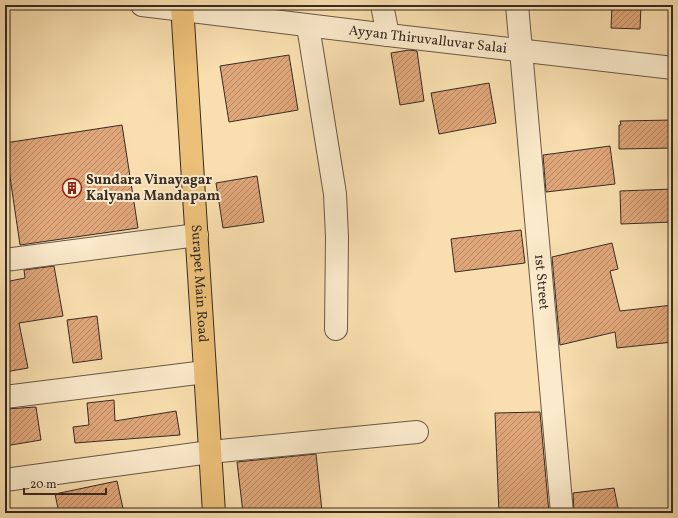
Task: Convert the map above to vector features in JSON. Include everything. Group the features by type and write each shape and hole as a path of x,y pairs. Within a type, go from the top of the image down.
{"main road":[{"name":"Surapet Main Road","path":"182,8 214,513"}],"street":[{"name":"Ayyan Thiruvalluvar Salai","path":"142,5 182,8 308,26 673,68"},
{"path":"382,5 388,35"},
{"name":"1st Street","path":"517,5 562,513"},
{"path":"308,26 335,194 337,237 336,329"},
{"path":"5,260 197,235"},
{"path":"5,397 205,372"},
{"path":"5,480 210,452 417,432"}],"building":[{"path":"612,5 641,5 640,29 611,28"},
{"path":"409,50 417,51 424,101 400,105 391,53"},
{"path":"289,55 298,110 229,122 220,66"},
{"path":"489,83 496,123 439,134 431,93"},
{"path":"673,120 673,148 619,149 620,121"},
{"name":"Sundara Vinayagar Kalyana Mandapam","path":"122,125 138,228 20,245 5,143"},
{"path":"610,146 615,184 546,192 543,155"},
{"path":"257,176 264,222 223,228 216,183"},
{"path":"673,189 673,222 621,224 620,191"},
{"path":"521,230 525,263 455,272 451,239"},
{"path":"612,243 618,269 610,271 620,311 673,305 673,342 617,348 615,332 560,345 552,257"},
{"path":"54,266 63,316 19,323 28,368 5,372 5,282 25,278 24,270"},
{"path":"97,316 102,359 73,363 67,320"},
{"path":"114,400 115,421 176,411 180,435 75,443 73,427 89,425 87,403"},
{"path":"36,407 41,440 5,446 5,409"},
{"path":"540,412 549,513 499,513 495,413"},
{"path":"316,454 322,511 309,513 243,513 237,462"},
{"path":"117,481 124,513 59,513 55,494"},
{"path":"614,488 619,513 574,513 573,493"}],"place":[{"name":"Sundara Vinayagar Kalyana Mandapam","path":"72,188"}]}
